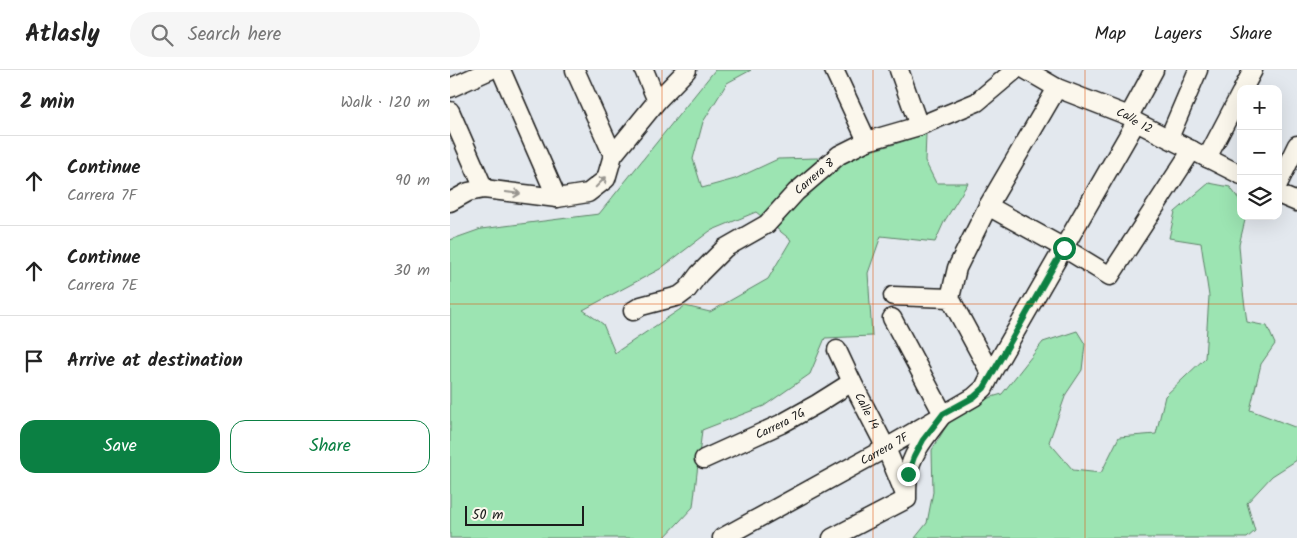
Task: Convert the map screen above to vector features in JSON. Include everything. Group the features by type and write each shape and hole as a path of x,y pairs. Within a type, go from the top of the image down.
{"street":[{"path":"450,88 490,70"},
{"path":"501,70 557,198"},
{"path":"575,70 613,155"},
{"path":"644,70 657,101"},
{"path":"450,202 468,192 484,189 557,198 588,193 606,179 613,155 657,101 686,70"},
{"path":"834,70 867,141"},
{"path":"899,70 919,126"},
{"name":"Carrera 8","path":"633,311 641,306 679,296 687,290 699,274 725,248 767,224 796,192 839,155 867,141 919,126 977,102 1015,70"},
{"name":"Calle 12","path":"1026,70 1057,88 1133,119 1237,173"},
{"name":"Carrera 7F","path":"722,538 886,448 974,397 984,388 1064,248 1133,119 1154,70"},
{"path":"1169,138 1198,70"},
{"path":"1245,85 1253,70"},
{"path":"991,374 950,298 957,268 988,206 1057,88"},
{"path":"988,206 1110,276 1200,154 1237,99"},
{"path":"450,111 484,189"},
{"path":"1282,176 1297,145"},
{"path":"1282,196 1297,202"},
{"path":"892,296 950,298"},
{"path":"832,538 907,498 908,474 914,457 923,440 943,414 892,318"},
{"name":"Calle 14","path":"838,350 852,382 886,448 907,498"},
{"name":"Carrera 7G","path":"704,459 781,424 852,382"}],"green space":[{"path":"715,70 751,70 727,83 703,122 693,159 702,188 735,179 778,159 817,158 834,161 926,134 925,161 936,183 968,183 944,222 935,242 881,236 868,273 872,336 825,338 810,374 764,406 702,430 693,507 664,538 450,538 450,240 481,229 599,214","holes":["756,212 791,240 768,279 710,312 685,306 615,353 603,324 583,310 660,269 710,231"]},
{"path":"1209,183 1230,187 1237,197 1237,220 1245,220 1239,245 1247,322 1267,326 1275,344 1261,364 1250,410 1297,428 1297,460 1272,476 1247,503 1255,531 1247,538 915,538 927,523 933,492 932,450 951,418 978,401 1002,394 1043,342 1077,331 1085,344 1082,370 1066,394 1049,442 1073,470 1101,473 1119,437 1156,434 1165,396 1205,358 1209,296 1201,243 1169,238 1175,212"}],"route":[{"path":"908,474 923,440 943,414 974,397 984,388 1064,248"}]}
